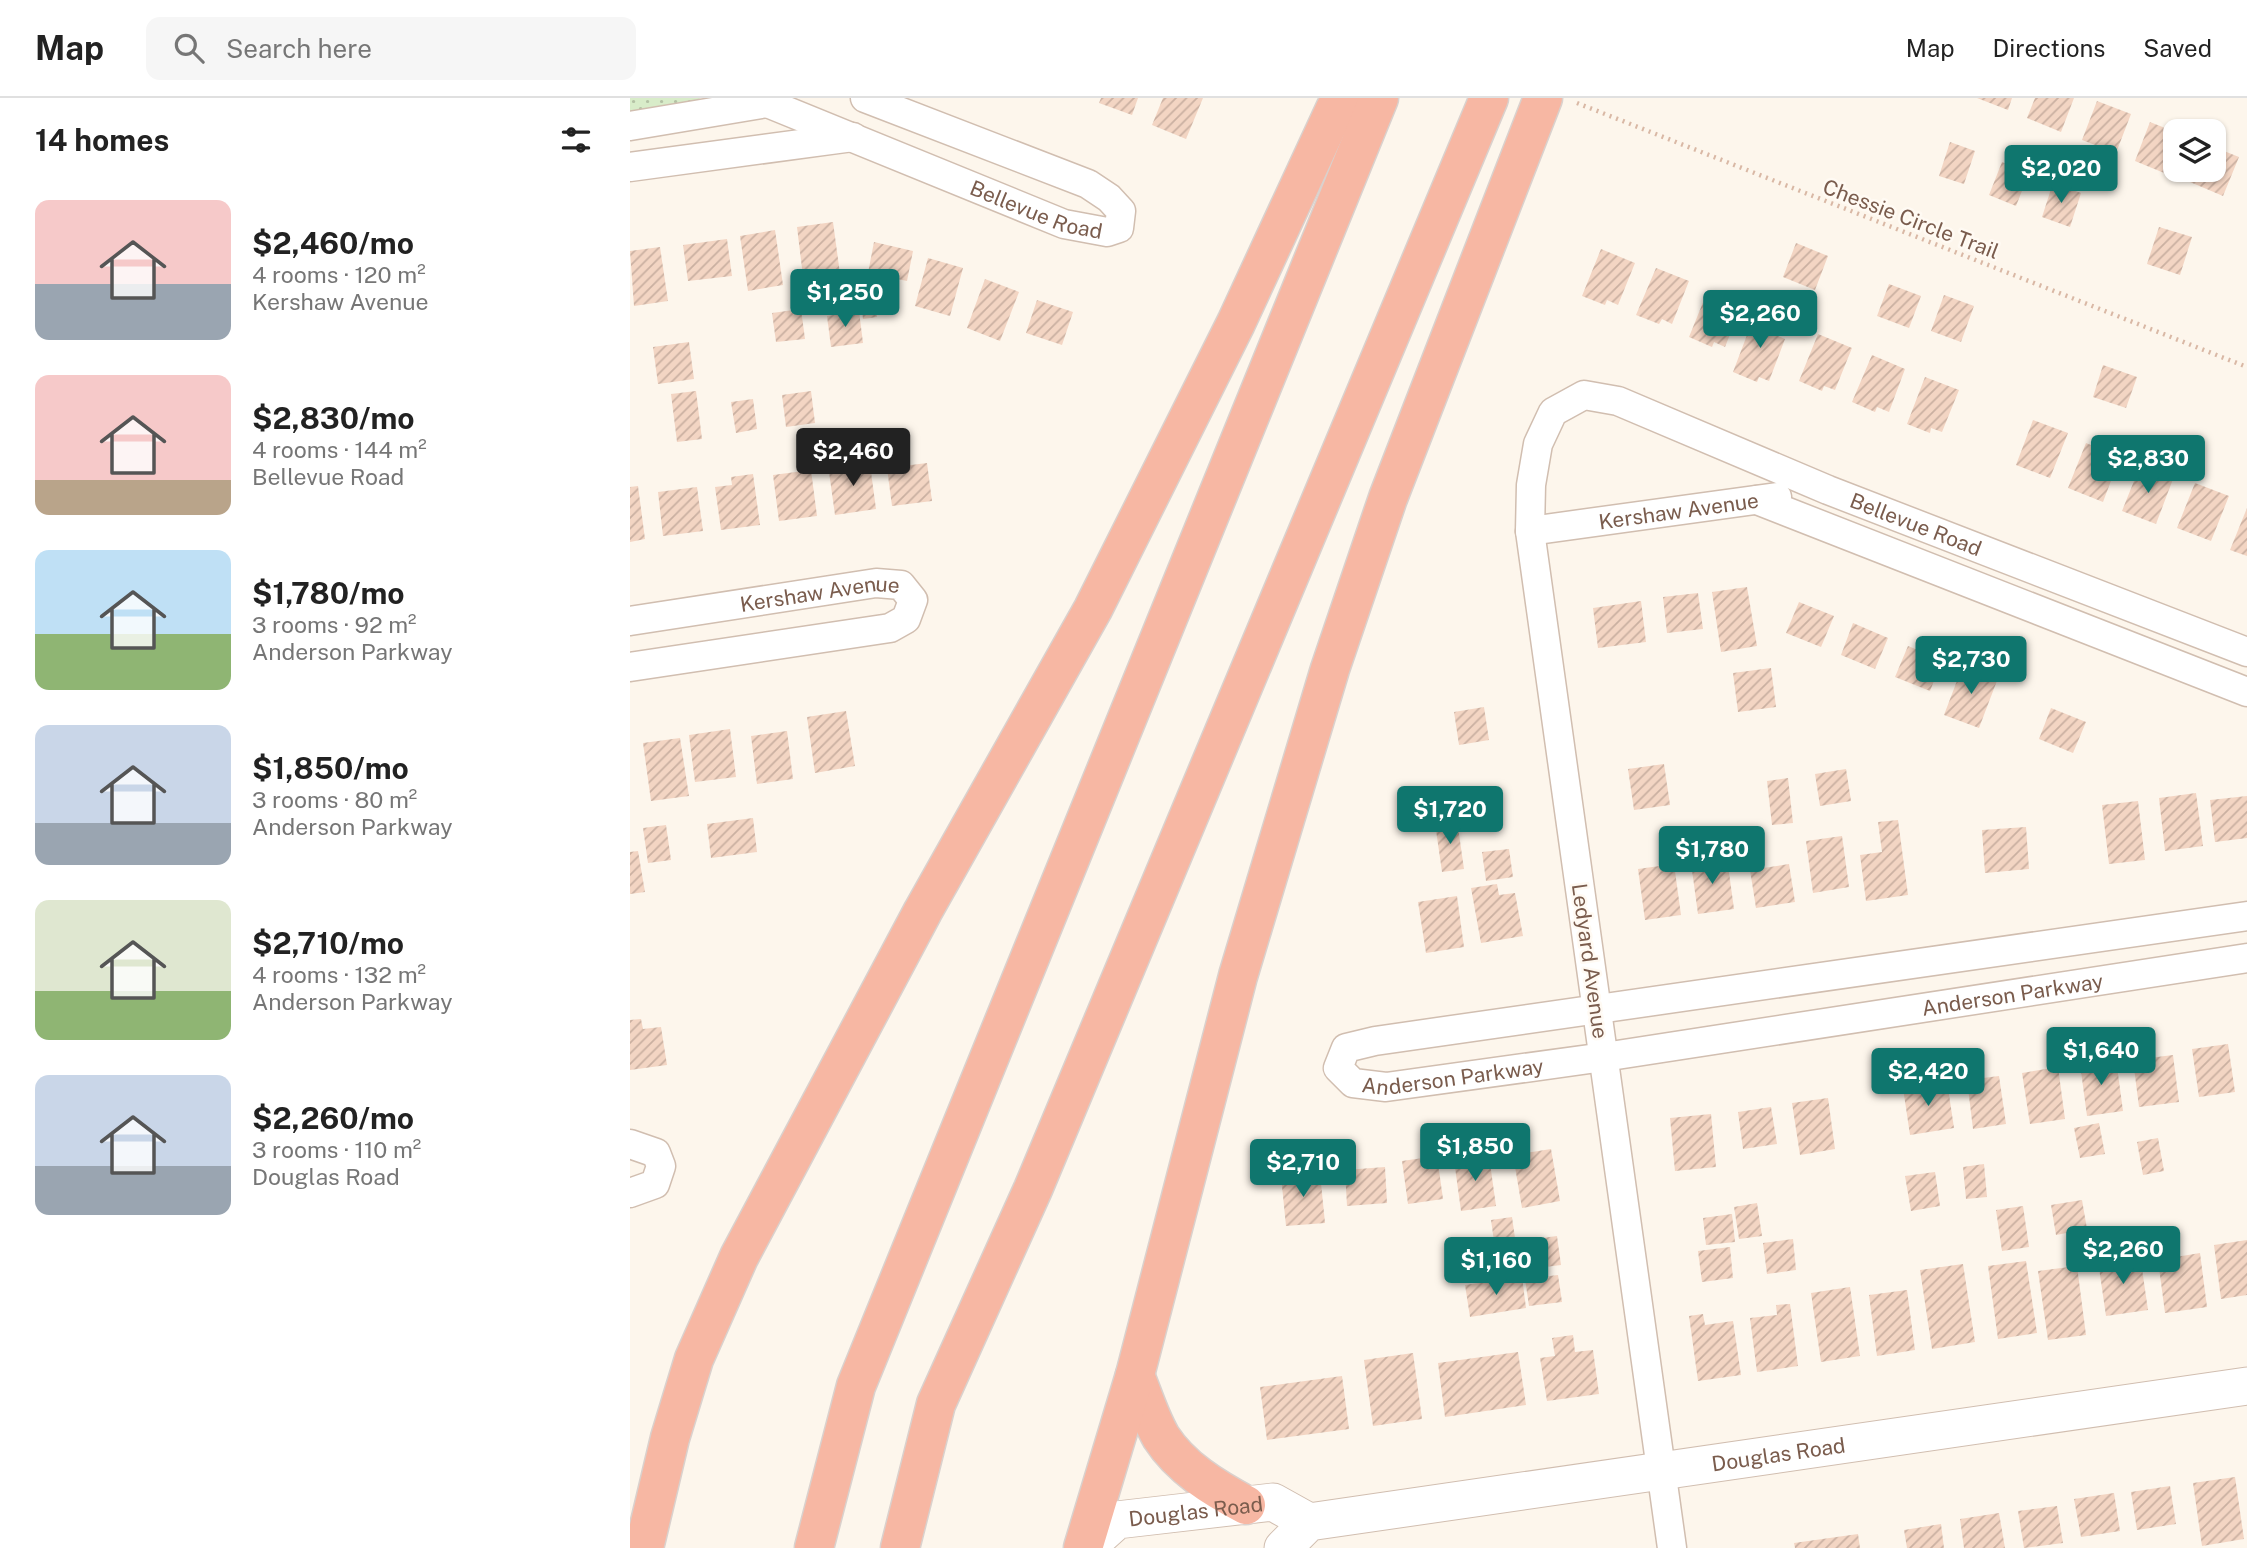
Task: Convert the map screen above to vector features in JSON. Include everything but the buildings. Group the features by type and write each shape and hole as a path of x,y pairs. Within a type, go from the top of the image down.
{"highway":[{"path":"644,1548 670,1437 694,1359 739,1256 923,911 1093,609 1236,323 1335,109 1347,98"},
{"path":"814,1548 861,1373 1379,98"},
{"path":"900,1548 936,1404 1033,1189 1489,98"},
{"path":"1084,1548 1135,1375 1238,976 1330,669 1388,498 1543,98"},
{"path":"1135,1375 1160,1436 1176,1456 1215,1489 1246,1505"}],"street":[{"name":"Bellevue Road","path":"763,100 1063,224 1107,232 1119,228 1121,211 1109,198 1088,184 867,99"},
{"path":"630,167 855,136 867,99"},
{"path":"630,126 763,100"},
{"name":"Bellevue Road","path":"1584,396 1618,401 1828,490 2247,652"},
{"name":"Ledyard Avenue","path":"1584,396 1553,412 1538,444 1531,485 1530,531 1672,1548"},
{"name":"Kershaw Avenue","path":"1530,531 1828,490"},
{"name":"Bellevue Road","path":"1757,500 2247,692"},
{"name":"Kershaw Avenue","path":"630,621 876,583 901,585 913,600 906,619 890,628 630,667"},
{"name":"Anderson Parkway","path":"2247,916 1597,1012 1375,1041 1346,1048 1338,1068 1353,1083 1386,1087 1604,1057 2247,958"},
{"path":"630,1144 656,1153 662,1166 655,1184 630,1193"},
{"name":"Douglas Road","path":"1084,1548 1117,1520 1273,1502 1309,1522 1662,1473 2247,1386"},
{"path":"1283,1548 1309,1522"}],"path":[{"name":"Chessie Circle Trail","path":"1564,98 2247,368"}],"green space":[{"path":"630,98 700,98 696,104 630,119"}]}
